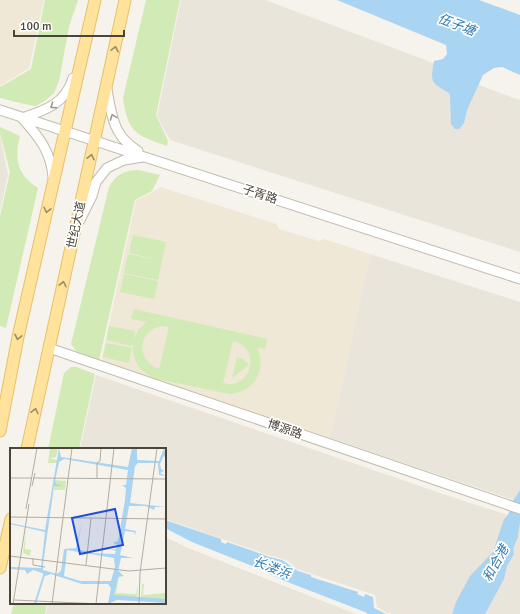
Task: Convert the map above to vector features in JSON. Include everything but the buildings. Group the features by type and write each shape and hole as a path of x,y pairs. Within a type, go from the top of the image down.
{"main road":[{"path":"0,431 18,337 95,0"},
{"name":"世纪大道","path":"27,448 125,0"},
{"path":"0,568 10,523"}],"street":[{"path":"53,183 49,155 38,137 22,118 53,107 62,99 71,86 84,48"},
{"path":"106,87 110,109 119,134 130,145 146,157"},
{"name":"子胥路","path":"0,110 520,279"},
{"path":"74,232 92,196 96,182 107,168 124,160 146,157"},
{"name":"博源路","path":"49,348 520,509"}],"shaded area":[{"path":"0,0 44,0 29,68 2,85 0,85"},
{"path":"181,0 265,0 423,59 484,87 520,100 520,252 170,140 157,116"},
{"path":"0,134 8,175 0,211"},
{"path":"161,187 276,224 279,229 319,241 324,239 370,254 330,438 101,361 136,201"},
{"path":"370,254 520,302 520,502 330,438"},
{"path":"96,375 520,519 520,614 387,613 377,607 375,595 297,569 288,561 280,558 166,519 166,448 80,448"},
{"path":"166,537 188,548 356,614 46,614 48,604 166,604"}],"green space":[{"path":"45,0 78,0 69,27 59,81 54,93 36,106 0,98 0,86 31,69"},
{"path":"146,0 180,0 156,115 168,141 167,146 148,139 135,131 128,119 123,98"},
{"path":"0,127 20,136 17,152 18,163 22,173 38,188 6,328 0,326 0,216 10,172 0,133"},
{"path":"138,170 160,175 152,191 135,200 99,361 76,351 71,344 109,187 121,174 128,171"},
{"path":"133,235 166,242 162,261 129,253"},
{"path":"128,254 162,261 158,280 124,273"},
{"path":"124,274 158,281 154,299 120,292"},
{"path":"134,309 268,339 265,349 257,347 261,363 257,378 246,389 230,394 156,379 145,373 138,365 135,360 133,342 132,346 106,340 109,326 135,331 134,340 138,330 146,322 131,319","holes":["161,326 169,327 159,369 151,365 146,360 142,346 147,334 153,329","233,341 242,345 248,351 250,367 247,375 241,381 233,384 223,383"]},
{"path":"106,343 132,348 129,363 103,357"},
{"path":"237,357 243,359 249,365 232,378"},
{"path":"71,367 76,367 95,374 79,448 48,448 64,373"},
{"path":"14,604 47,604 45,614 11,614"}],"water":[{"name":"伍子塘","path":"337,0 479,0 520,15 520,75 502,67 494,68 483,75 467,110 464,123 459,129 455,129 451,124 449,93 435,84 432,78 434,61 443,59 447,54 446,45"},
{"name":"和合港","path":"520,490 520,523 518,537 513,549 514,554 507,566 504,579 485,614 452,614 456,602 470,576 493,552 504,519 509,513 513,501"},
{"name":"长溇浜","path":"166,520 221,539 221,542 226,544 227,542 282,560 298,571 311,575 311,577 358,592 357,594 364,597 365,594 373,597 374,608 386,614 368,614 192,542 166,529"}]}
